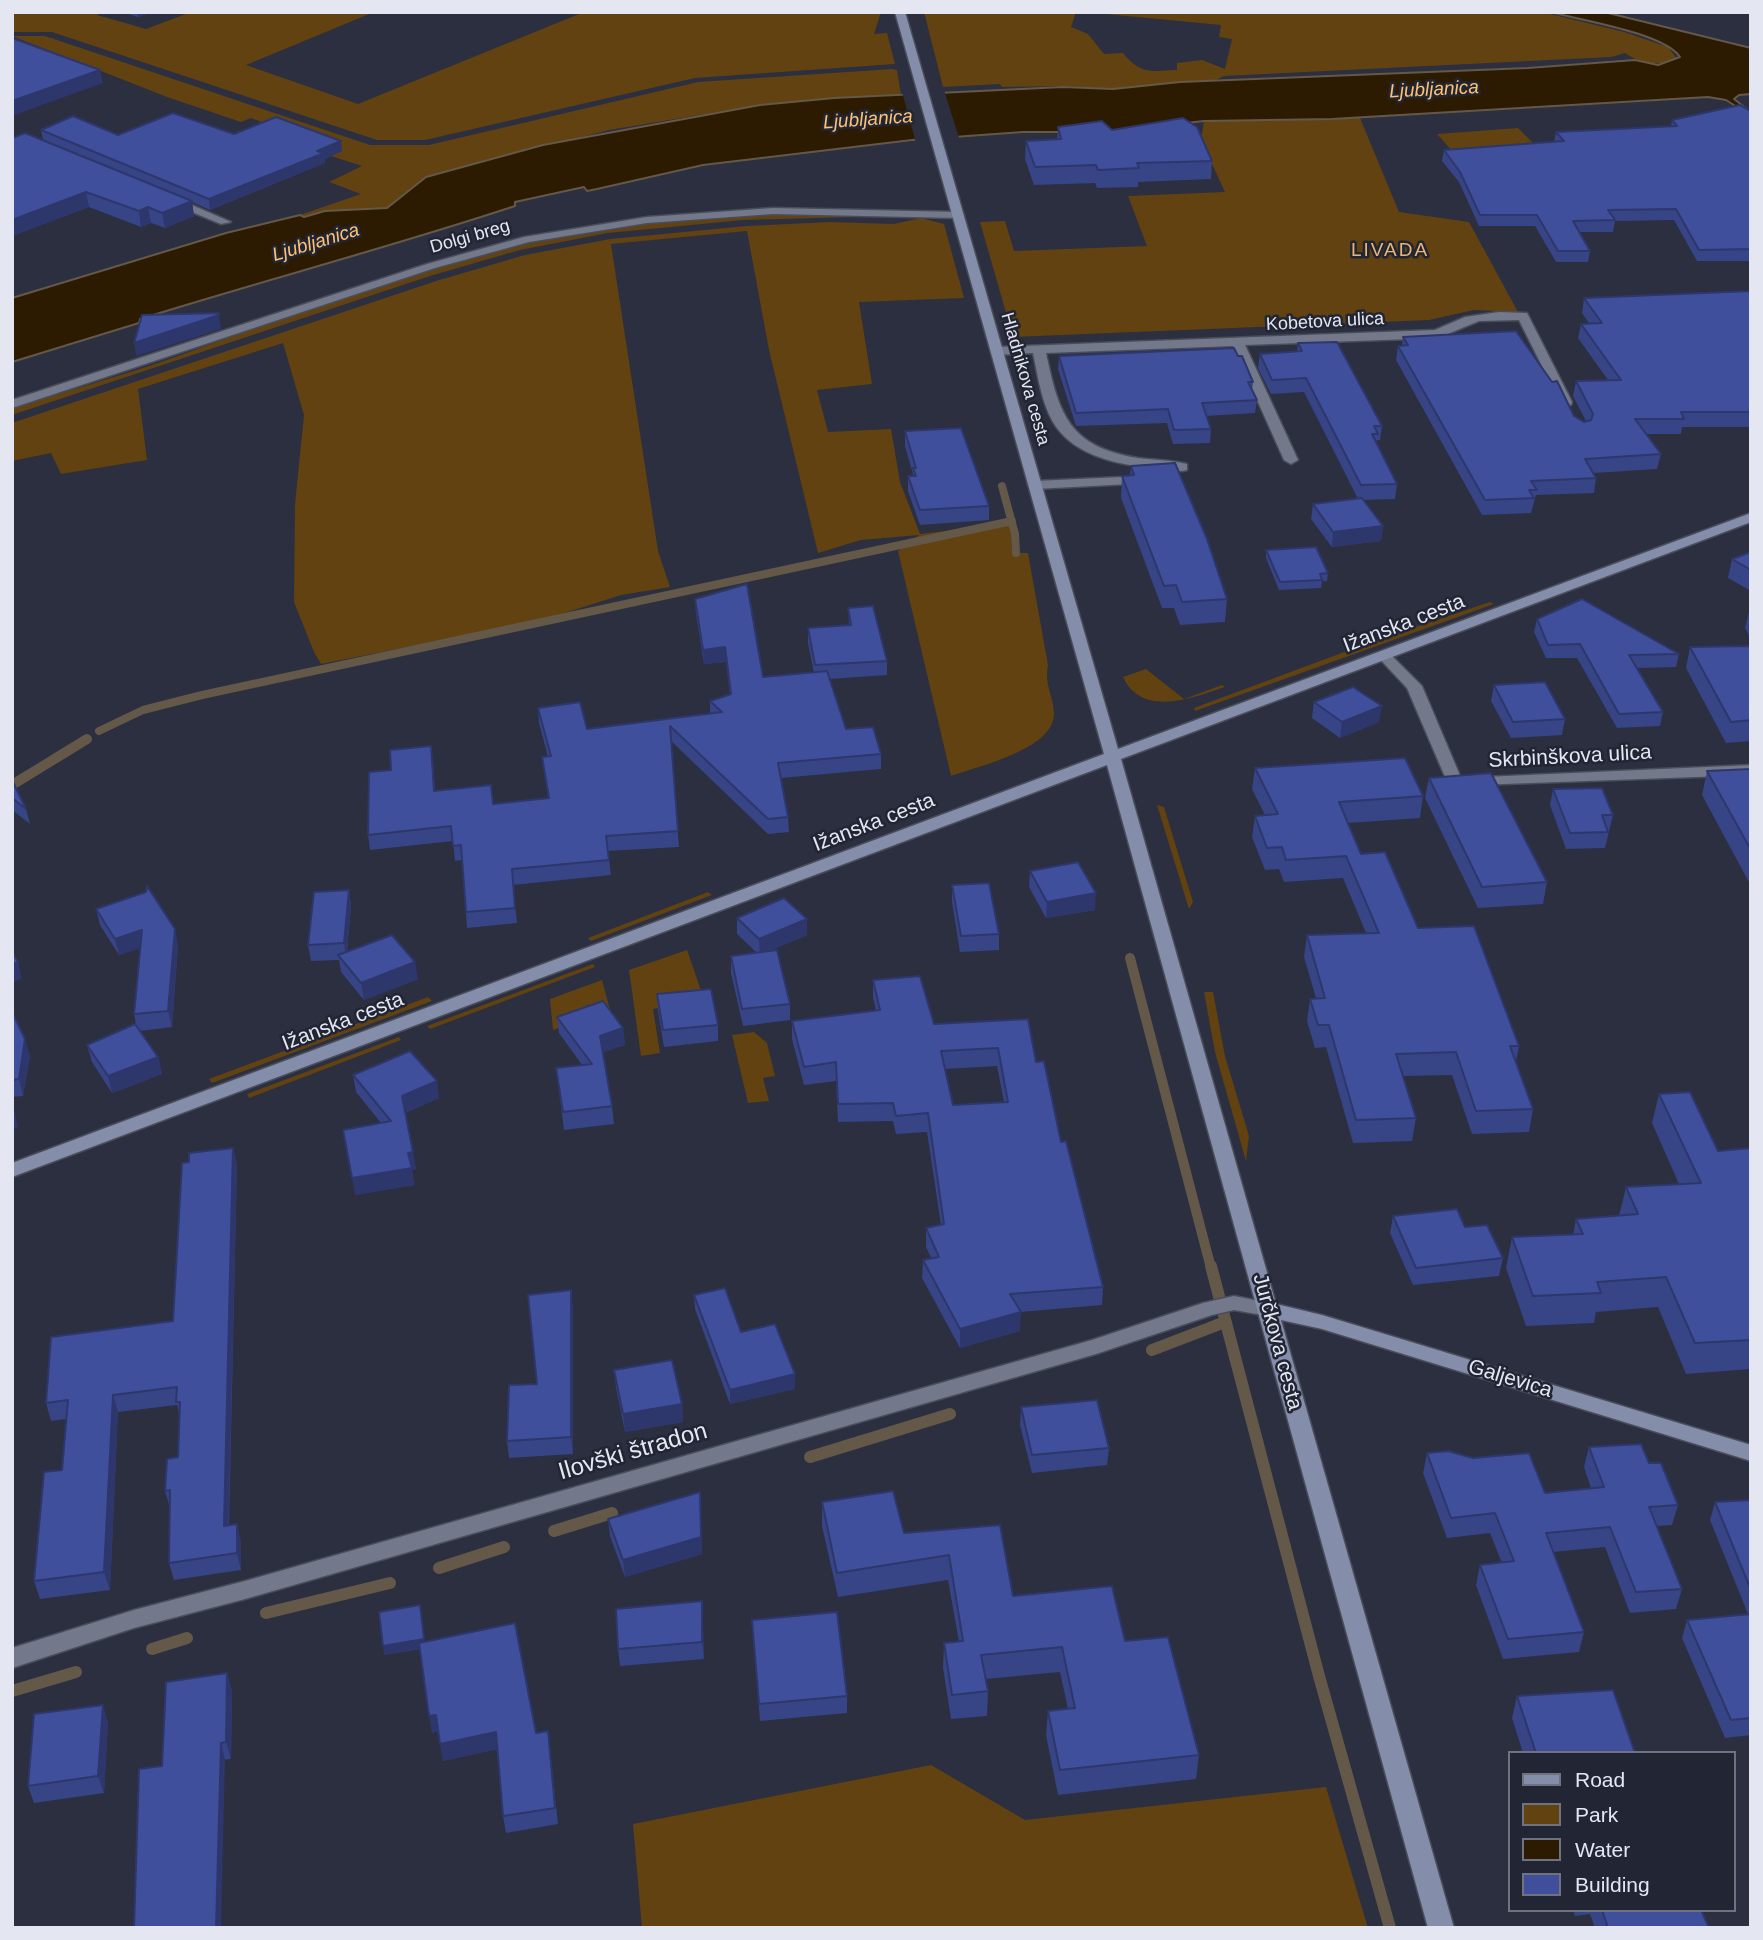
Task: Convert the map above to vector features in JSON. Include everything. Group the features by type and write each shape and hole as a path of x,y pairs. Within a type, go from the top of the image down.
{"main road":[{"name":"Hladnikova cesta","path":"900,12 1112,757"},
{"name":"Ižanska cesta","path":"12,1170 1751,517"},
{"name":"Jurčkova cesta","path":"1112,757 1441,1928"},
{"name":"Galjevica","path":"1268,1308 1349,1330 1751,1453"}],"street":[{"path":"159,195 225,222"},
{"name":"Dolgi breg","path":"12,404 418,270 539,237 647,220 773,211 958,215"},
{"name":"Kobetova ulica","path":"997,351 1438,334 1461,320 1483,315 1523,316 1575,419"},
{"path":"1238,343 1291,460"},
{"name":"Hladnikova cesta","path":"1035,485 1184,472 1118,458 1070,436 1060,423 1047,388 1039,350"},
{"name":"Skrbinškova ulica","path":"1384,656 1414,686 1455,783 1751,770"},
{"name":"Ilovški štradon","path":"12,1658 134,1619 271,1583 1096,1346 1210,1308 1234,1303 1268,1308"}],"green space":[{"path":"12,12 100,12 97,15 146,29 191,12 374,12 246,65 358,104 584,12 881,12 874,34 887,33 895,64 695,78 425,140 377,140 52,32 12,32"},
{"path":"924,12 1076,12 1071,27 1088,34 1104,54 1123,53 1135,65 1153,71 1177,70 1177,63 1202,60 1225,69 1232,39 1219,37 1221,25 1085,12 1542,12 1624,32 1668,47 1678,60 1650,63 1625,53 1611,57 1224,76 1216,80 1113,89 1067,86 1002,87 1000,84 943,87"},
{"path":"12,36 45,36 370,145 429,145 698,82 892,69 897,70 901,95 760,105 609,130 426,177 387,208 325,211 304,217 300,215 361,194 329,182 362,166 331,156 308,139 251,118 241,122 167,97"},
{"path":"1360,118 1399,212 1469,222 1518,312 1474,310 1429,320 1013,337 980,222 1005,221 1014,251 1147,246 1128,196 1225,192 1201,140 1204,121"},
{"path":"1518,128 1537,147 1454,153 1437,134"},
{"path":"830,213 894,216 744,220 608,233 520,250 430,276 12,415 12,408 164,361 345,296 437,266 530,241 642,223"},
{"path":"921,218 944,224 964,298 859,302 872,384 817,390 828,432 891,429 900,482 920,534 1011,523 1012,553 1028,553 1048,665 1047,678 1054,713 1051,726 1042,737 1013,754 951,776 898,551 919,535 861,540 818,553 769,350 747,231 611,244 658,551 670,587 621,595 543,620 321,664 294,602 295,504 304,415 283,343 138,389 147,460 61,474 51,453 12,461 12,423 436,281 525,255 610,239 747,226 830,222 894,224"},
{"path":"1490,602 1494,604 1195,711 1194,708 1371,642"},
{"path":"1146,669 1184,699 1155,701 1132,690 1123,677"},
{"path":"1222,685 1225,687 1198,696 1184,699"},
{"path":"1157,805 1164,807 1193,902 1189,909"},
{"path":"708,892 712,895 591,941 588,938"},
{"path":"687,950 705,1002 653,1009 660,1053 641,1056 629,970"},
{"path":"593,964 595,967 430,1029 427,1026"},
{"path":"602,980 610,1010 553,1030 550,999"},
{"path":"1204,992 1213,992 1225,1056 1249,1136 1246,1161 1215,1052"},
{"path":"428,997 432,1001 212,1083 209,1079"},
{"path":"754,1032 767,1043 775,1076 763,1078 769,1101 748,1103 732,1035"},
{"path":"399,1037 401,1040 249,1098 247,1094"},
{"path":"931,1765 1025,1820 1326,1787 1368,1928 642,1928 633,1824"}],"water":[{"name":"Ljubljanica","path":"1550,12 1604,12 1751,48 1751,94 1739,95 1734,99 1751,112 1751,116 1726,100 1708,97 1332,119 1204,121 1104,132 1023,132 912,140 703,165 587,191 584,187 515,202 515,206 468,221 140,319 139,323 12,362 12,298 226,233 300,215 304,217 325,211 387,208 426,177 543,145 760,105 834,98 1063,87 1113,89 1180,82 1528,68 1635,60 1658,65 1680,57 1671,49 1640,34"}],"pier":[{"path":"944,90 960,141 916,143 902,92"}],"building":[{"path":"12,38 100,70 12,101"},
{"path":"1740,105 1751,111 1751,249 1699,250 1676,209 1608,210 1615,220 1573,221 1590,251 1558,251 1537,215 1480,215 1460,172 1444,150 1564,141 1556,132 1677,126 1672,120"},
{"path":"173,113 234,134 276,117 341,141 317,151 324,153 209,199 41,130 73,116 118,135"},
{"path":"1183,118 1197,127 1212,161 1137,163 1139,168 1098,170 1096,165 1035,167 1026,141 1061,139 1058,127 1102,121 1112,130"},
{"path":"25,133 192,201 162,213 148,207 139,211 86,192 12,220 12,138"},
{"path":"1751,291 1751,412 1681,412 1684,419 1635,419 1661,454 1585,459 1596,478 1531,481 1537,490 1529,490 1534,498 1485,500 1398,346 1408,345 1403,337 1516,331 1552,382 1557,381 1574,416 1584,422 1591,420 1593,414 1576,381 1621,380 1581,324 1602,323 1584,298"},
{"path":"142,315 219,315 134,343"},
{"path":"1337,342 1382,426 1374,426 1378,434 1372,434 1397,484 1361,485 1306,378 1272,380 1260,354 1302,351 1298,343"},
{"path":"1234,348 1238,356 1242,356 1253,382 1248,382 1257,400 1202,403 1211,429 1174,430 1168,409 1076,413 1059,356"},
{"path":"961,428 989,506 920,510 908,476 916,476 913,468 916,468 905,431"},
{"path":"1175,463 1207,539 1227,599 1182,602 1176,585 1164,586 1122,476 1134,475 1131,466"},
{"path":"1362,498 1383,526 1333,532 1313,504"},
{"path":"1316,547 1328,573 1320,574 1322,580 1280,582 1266,550"},
{"path":"1751,552 1751,570 1732,559"},
{"path":"747,584 763,677 827,671 846,729 873,727 881,754 778,763 788,817 768,819 670,726 678,831 606,836 609,860 512,869 515,908 466,912 461,845 453,846 451,826 368,835 369,772 391,770 390,750 431,746 434,791 491,785 493,804 549,798 542,757 551,756 538,708 580,702 587,729 722,712 710,701 731,694 725,647 703,650 695,599"},
{"path":"1582,599 1679,654 1629,655 1663,712 1619,714 1580,644 1548,645 1537,619"},
{"path":"873,606 887,661 815,665 808,628 851,625 848,608"},
{"path":"1751,646 1751,720 1731,722 1690,647"},
{"path":"1545,682 1565,719 1513,722 1494,685"},
{"path":"1353,687 1382,706 1342,722 1314,702"},
{"path":"1405,758 1423,796 1339,802 1361,854 1385,852 1418,928 1474,926 1519,1046 1510,1046 1533,1109 1476,1111 1456,1052 1396,1054 1416,1118 1356,1120 1329,1025 1318,1025 1310,999 1325,998 1307,935 1379,933 1346,856 1286,860 1282,847 1267,848 1255,816 1278,814 1255,768"},
{"path":"1751,769 1751,850 1707,771"},
{"path":"1491,773 1547,882 1482,887 1429,778"},
{"path":"12,780 26,809 12,798"},
{"path":"1602,788 1613,815 1602,815 1608,832 1570,833 1553,789"},
{"path":"1078,862 1096,893 1047,902 1030,871"},
{"path":"989,883 999,934 961,936 952,885"},
{"path":"147,886 175,929 168,1011 134,1014 142,930 115,939 96,909 146,892"},
{"path":"349,890 344,943 308,945 314,892"},
{"path":"784,898 807,919 759,939 737,918"},
{"path":"392,935 415,962 361,983 338,955"},
{"path":"777,950 790,1004 742,1009 731,956"},
{"path":"12,952 18,962 12,964"},
{"path":"920,976 934,1024 1028,1019 1036,1062 1044,1061 1061,1142 1066,1141 1103,1287 1010,1294 1021,1312 960,1329 923,1260 939,1257 926,1228 944,1224 928,1113 896,1116 893,1103 838,1104 836,1062 804,1067 792,1021 880,1010 873,980","holes":["998,1048 1008,1102 953,1105 941,1051"]},
{"path":"711,989 718,1025 663,1030 657,994"},
{"path":"603,1001 623,1028 600,1036 612,1106 563,1112 556,1068 592,1064 557,1017"},
{"path":"12,1012 25,1039 19,1079 12,1080"},
{"path":"135,1024 158,1057 108,1076 87,1045"},
{"path":"410,1051 437,1081 402,1096 413,1152 408,1153 412,1168 352,1178 343,1130 391,1121 353,1075"},
{"path":"1690,1092 1718,1151 1751,1148 1751,1340 1695,1343 1666,1277 1597,1282 1601,1293 1533,1296 1512,1237 1583,1234 1576,1219 1638,1214 1626,1187 1701,1183 1659,1094"},
{"path":"233,1148 224,1526 237,1524 237,1553 169,1563 170,1490 165,1491 167,1459 178,1457 180,1402 176,1402 177,1387 113,1395 104,1572 34,1581 44,1472 62,1470 68,1400 46,1403 51,1337 173,1321 182,1163 189,1162 189,1153"},
{"path":"1457,1209 1465,1227 1487,1225 1503,1258 1416,1268 1393,1216"},
{"path":"725,1288 741,1332 775,1324 795,1374 730,1390 694,1295"},
{"path":"571,1290 571,1437 507,1441 509,1385 537,1384 528,1295"},
{"path":"672,1360 682,1404 623,1414 614,1370"},
{"path":"1097,1400 1109,1448 1032,1455 1021,1407"},
{"path":"1641,1444 1649,1463 1661,1463 1678,1505 1649,1507 1682,1589 1636,1592 1610,1527 1546,1533 1584,1632 1508,1639 1480,1565 1514,1561 1495,1513 1451,1518 1427,1453 1448,1451 1473,1458 1529,1453 1545,1493 1604,1487 1589,1447"},
{"path":"893,1491 904,1533 1000,1525 1013,1596 1112,1586 1125,1641 1168,1637 1199,1755 1060,1770 1048,1711 1075,1708 1062,1647 981,1655 988,1691 952,1695 944,1643 963,1641 949,1555 837,1573 822,1502"},
{"path":"700,1492 701,1537 623,1560 608,1519"},
{"path":"1751,1500 1751,1590 1715,1502"},
{"path":"702,1601 702,1642 618,1649 616,1609"},
{"path":"420,1605 424,1639 383,1646 379,1612"},
{"path":"837,1612 847,1696 759,1704 752,1620"},
{"path":"1751,1614 1751,1718 1731,1720 1687,1620"},
{"path":"515,1623 536,1733 548,1731 555,1808 503,1816 496,1732 440,1744 436,1715 429,1716 419,1643"},
{"path":"227,1673 226,1742 221,1743 216,1928 134,1928 139,1769 162,1766 166,1682"},
{"path":"1613,1690 1634,1751 1535,1751 1517,1696"},
{"path":"103,1705 98,1776 28,1786 34,1714"},
{"path":"1603,1912 1702,1912 1709,1928 1608,1928"}],"waterway":[{"path":"1002,486 1012,521"},
{"path":"99,731 143,710 202,695 1012,521"},
{"path":"1012,521 1016,553"},
{"path":"12,785 87,739"},
{"path":"1130,958 1211,1268"},
{"path":"1211,1266 1319,1676 1390,1928"},
{"path":"1152,1350 1225,1322"},
{"path":"810,1457 950,1414"},
{"path":"554,1531 612,1513"},
{"path":"439,1568 504,1547"},
{"path":"266,1613 390,1583"},
{"path":"152,1649 187,1638"},
{"path":"12,1691 76,1672"}],"district":[{"name":"LIVADA","path":"1390,251"}]}
